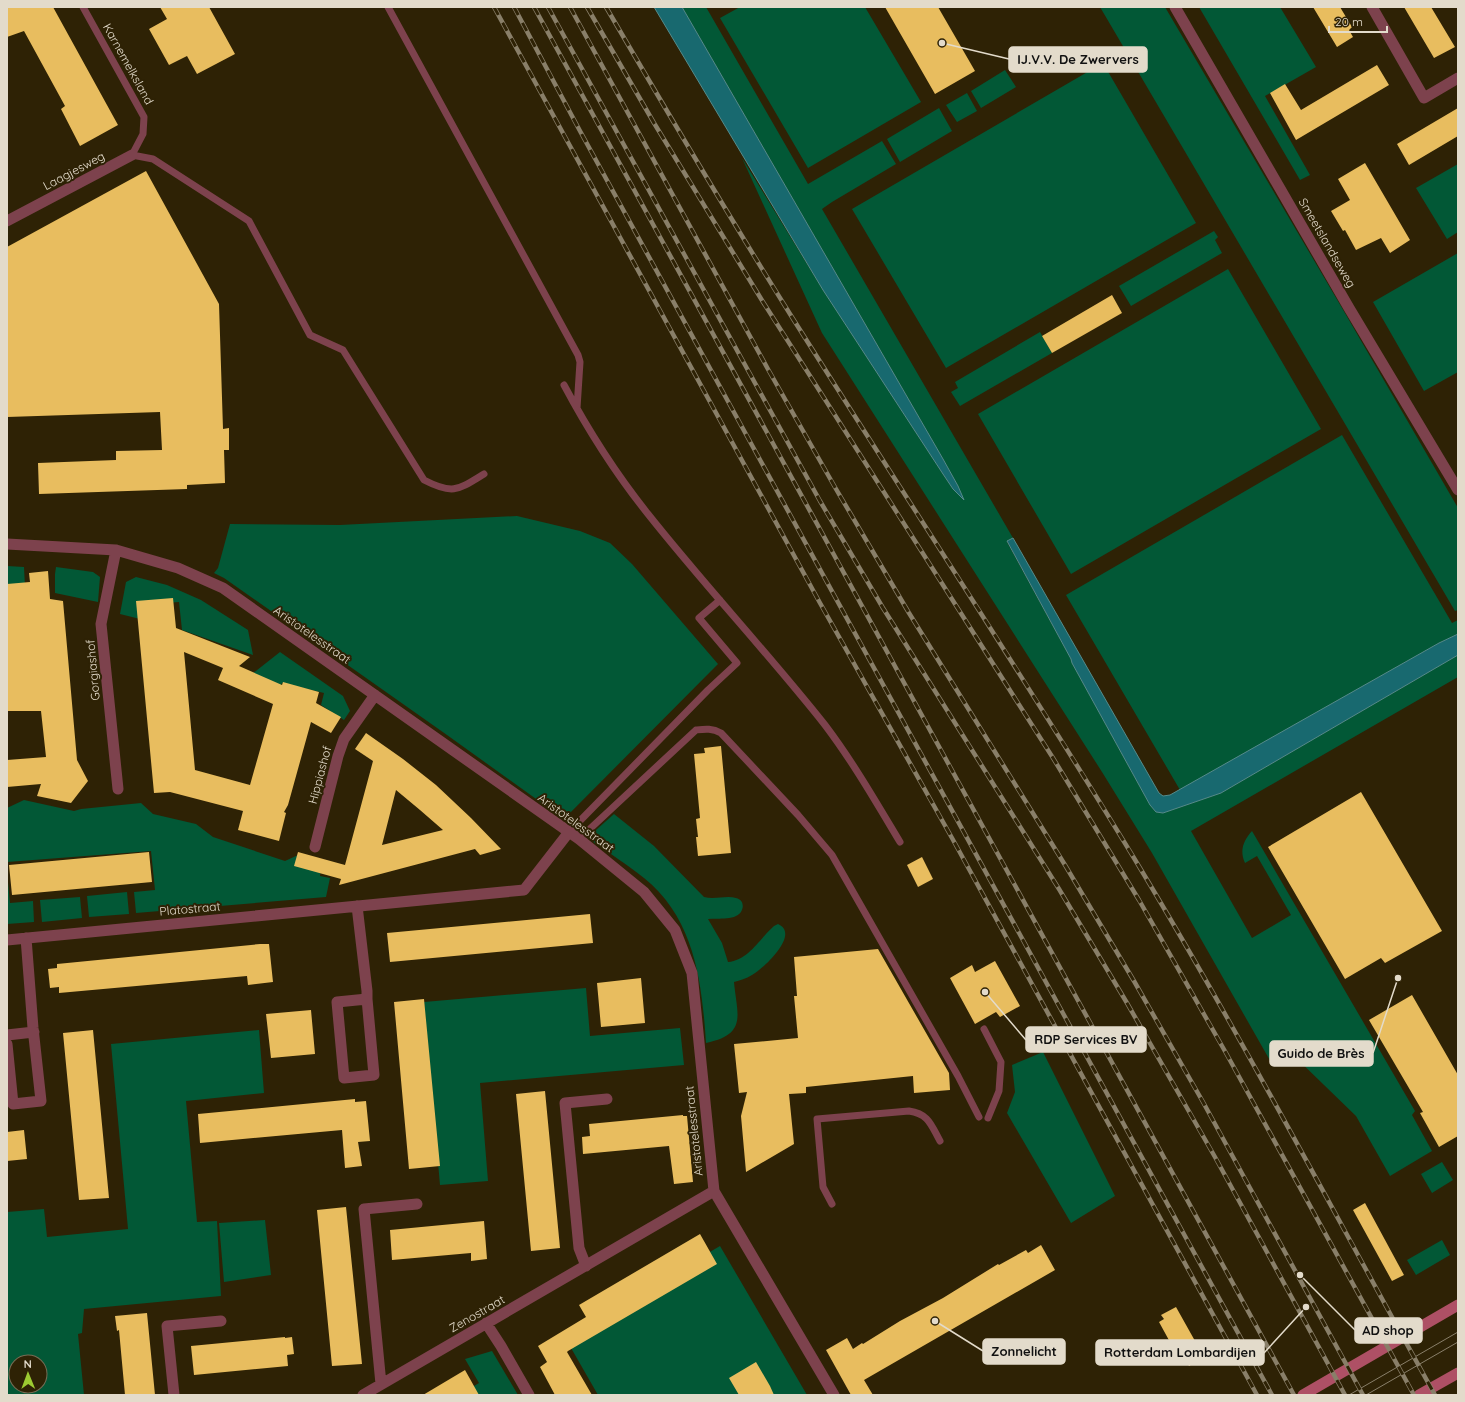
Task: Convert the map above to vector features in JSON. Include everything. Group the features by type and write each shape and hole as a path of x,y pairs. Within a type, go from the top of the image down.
{"main road":[{"path":"1303,1395 1458,1305"},
{"path":"1419,1395 1458,1373"}],"street":[{"name":"Smeetslandseweg","path":"1175,7 1349,308 1458,490"},
{"path":"1372,7 1424,98 1458,78"},
{"name":"Laagjesweg","path":"7,221 132,155"},
{"name":"Aristotelesstraat","path":"7,544 116,550 178,568 223,588 579,839 644,892 675,930 692,973 714,1191 834,1395"},
{"name":"Gorgiashof","path":"116,550 101,624 118,789"},
{"name":"Hippiashof","path":"315,847 338,756 344,739 375,695"},
{"name":"Platostraat","path":"7,940 524,890 569,832"},
{"path":"357,906 367,999 374,1075 344,1078 337,1002 367,999"},
{"path":"7,1044 13,1104 41,1102 26,938"},
{"path":"7,1035 34,1032"},
{"path":"586,1266 579,1248 565,1103 607,1099"},
{"name":"Zenostraat","path":"363,1395 714,1191"},
{"path":"382,1384 364,1209 417,1204"},
{"path":"174,1395 167,1326 222,1320"},
{"path":"486,1323 530,1395"}],"lane":[{"name":"Karnemelksland","path":"83,7 144,117 142,134 132,155"},
{"path":"388,7 578,355 580,362 577,410"},
{"path":"132,155 153,159 249,221 310,335 343,350 424,480 444,488 452,489 462,488 484,474"},
{"path":"564,385 577,410 630,491 672,544 826,727 858,772 900,842"},
{"path":"569,832 708,690 737,663 699,618 720,600"},
{"path":"579,839 696,730 714,730 720,733 798,815 832,855 958,1076 979,1117"},
{"path":"984,1029 1001,1062 999,1091 988,1118"},
{"path":"832,1204 823,1187 817,1119 909,1110 923,1115 931,1124 940,1141"}],"green space":[{"path":"682,7 706,7 808,184 882,141 896,164 822,209 1013,538 1007,542 1150,805 1156,812 1163,813 1221,793 1458,655 1458,677 1191,831 1252,938 1291,915 1257,856 1245,863 1242,850 1252,831 1415,1111 1412,1115 1432,1151 1390,1176 1356,1116 1291,1053 1272,1064 1152,853 822,333 742,158 823,290 953,489 963,499 958,486 943,459"},
{"path":"740,7 865,7 921,102 808,168 720,18"},
{"path":"1100,7 1165,7 1458,508 1458,610 1455,611"},
{"path":"1199,7 1280,7 1316,67 1265,96 1310,175 1300,180"},
{"path":"1103,63 1196,223 946,368 852,209"},
{"path":"1005,70 1016,87 981,108 971,91"},
{"path":"967,93 977,111 957,122 946,105"},
{"path":"939,108 952,131 900,162 887,139"},
{"path":"1458,164 1458,232 1447,239 1416,188"},
{"path":"1214,231 1218,237 1215,240 1222,253 1131,306 1119,286"},
{"path":"1458,253 1458,372 1424,391 1373,302"},
{"path":"1228,269 1321,429 1071,574 978,414"},
{"path":"1040,332 1052,353 960,406 951,392 958,388 955,382"},
{"path":"1342,435 1452,623 1458,620 1458,634 1439,643 1180,790 1066,595"},
{"path":"517,516 580,531 610,543 632,564 718,664 564,819 224,578 214,573 218,568 230,524 340,525"},
{"path":"7,566 24,567 25,587 7,588"},
{"path":"56,567 93,572 100,577 98,602 55,593"},
{"path":"136,577 167,585 201,600 248,630 253,655 182,630 179,602 139,605 140,619 120,614 126,582"},
{"path":"280,652 343,696 350,711 344,720 321,705 324,693 282,683 280,687 252,674"},
{"path":"24,800 74,811 141,803 153,814 196,824 213,837 285,861 298,855 322,862 320,876 330,878 326,897 136,913 134,892 155,890 151,851 7,862 7,808"},
{"path":"614,814 654,846 704,897 732,897 741,901 743,904 742,910 736,916 708,919 722,943 728,962 748,953 774,926 778,924 784,929 785,935 783,943 771,959 752,975 734,982 738,1013 737,1022 729,1034 719,1039 706,1043 702,998 693,953 685,932 675,913 661,894 644,878 592,841 596,830"},
{"path":"7,872 10,903 33,901 34,922 7,924"},
{"path":"127,892 129,914 89,917 87,896"},
{"path":"80,897 82,918 42,922 40,900"},
{"path":"586,988 590,1036 680,1028 684,1065 480,1083 488,1181 440,1185 424,1002"},
{"path":"259,1030 264,1093 186,1101 197,1222 217,1221 221,1296 84,1309 82,1333 78,1334 84,1395 7,1395 7,1212 44,1209 47,1237 128,1229 111,1044"},
{"path":"1043,1052 1115,1196 1071,1223 1007,1113 1015,1092 1012,1065"},
{"path":"1442,1162 1453,1180 1432,1193 1421,1174"},
{"path":"265,1220 271,1275 224,1282 219,1223"},
{"path":"1442,1240 1450,1255 1416,1275 1407,1260"},
{"path":"720,1246 807,1395 598,1395 567,1341 592,1321"},
{"path":"492,1351 518,1395 459,1395 479,1383 465,1359"}],"water":[{"path":"654,7 682,7 943,459 964,500 953,489 823,290"},
{"path":"1013,538 1159,793 1163,796 1170,795 1439,643 1458,634 1458,655 1221,793 1163,813 1156,812 1150,805 1007,541"}],"building":[{"path":"7,7 53,7 118,125 80,146 61,109 65,106 24,31 7,37"},
{"path":"160,7 209,7 235,54 197,74 187,56 169,65 149,29 167,19"},
{"path":"885,7 938,7 975,71 935,94"},
{"path":"1313,7 1340,7 1352,27 1349,30 1353,37 1337,47"},
{"path":"1404,7 1431,7 1455,47 1434,58"},
{"path":"1377,65 1389,85 1296,140 1270,93 1285,84 1301,110"},
{"path":"1458,108 1458,136 1409,165 1397,144"},
{"path":"1365,163 1410,240 1390,253 1381,238 1356,250 1345,230 1343,231 1331,211 1350,200 1338,179"},
{"path":"146,171 219,304 223,429 229,428 229,450 224,450 225,483 187,485 187,489 39,494 38,463 116,460 116,451 162,450 160,412 7,417 7,247"},
{"path":"1112,295 1122,313 1052,353 1042,336"},
{"path":"48,571 50,599 63,601 77,760 88,781 71,803 37,796 41,784 7,787 7,760 46,757 41,711 7,711 7,584 30,582 29,573"},
{"path":"173,598 176,628 250,657 239,666 282,685 283,682 319,692 316,703 341,717 331,733 311,722 288,805 284,812 286,813 279,841 238,830 243,811 170,792 154,793 136,601","holes":["184,652 223,668 218,680 273,704 250,785 195,770"]},
{"path":"366,733 436,785 501,849 480,855 475,849 339,885 341,879 294,866 298,852 345,865 373,761 355,749","holes":["396,790 443,830 382,845"]},
{"path":"721,746 731,853 698,856 696,819 700,818 694,754 705,753 704,748"},
{"path":"1361,792 1442,931 1385,963 1381,958 1345,979 1268,847"},
{"path":"149,852 152,882 12,895 9,865"},
{"path":"922,857 933,879 918,887 907,865"},
{"path":"590,914 593,943 390,962 387,933"},
{"path":"269,944 273,982 248,985 247,976 59,993 59,987 50,988 48,969 57,968 57,964"},
{"path":"878,949 949,1073 950,1090 914,1093 913,1076 806,1087 806,1093 789,1094 794,1144 746,1172 741,1116 747,1092 739,1093 734,1044 798,1038 794,996 797,996 794,957"},
{"path":"995,961 1020,1006 1000,1017 996,1012 975,1024 950,978 972,965 975,972"},
{"path":"641,978 645,1023 601,1027 597,983"},
{"path":"1412,995 1458,1075 1458,1136 1439,1147 1420,1113 1423,1112 1369,1020"},
{"path":"424,999 440,1166 409,1169 394,1002"},
{"path":"311,1010 315,1054 271,1058 266,1014"},
{"path":"93,1030 109,1198 79,1200 63,1033"},
{"path":"545,1091 560,1248 531,1251 516,1094"},
{"path":"355,1099 355,1102 366,1101 370,1141 358,1142 362,1166 345,1168 342,1130 200,1143 198,1114"},
{"path":"683,1115 687,1116 693,1182 674,1184 669,1146 583,1154 582,1137 590,1136 589,1124"},
{"path":"24,1130 27,1159 7,1161 7,1132"},
{"path":"1365,1203 1404,1275 1392,1281 1353,1210"},
{"path":"346,1207 362,1364 332,1366 317,1210"},
{"path":"484,1221 487,1259 471,1261 471,1253 392,1260 390,1230"},
{"path":"700,1234 717,1264 568,1351 567,1352 592,1395 555,1395 540,1367 547,1362 538,1346 586,1317 579,1305"},
{"path":"1041,1245 1055,1270 864,1380 873,1395 851,1395 826,1350 847,1338 853,1349 943,1298 998,1264 999,1265 1026,1250 1028,1253"},
{"path":"1176,1307 1204,1357 1189,1366 1186,1361 1182,1364 1159,1322 1164,1319 1161,1315"},
{"path":"147,1313 155,1395 125,1395 119,1330 117,1331 115,1316"},
{"path":"292,1337 294,1354 287,1355 288,1366 194,1375 191,1346"},
{"path":"756,1362 774,1395 739,1395 729,1378"},
{"path":"465,1370 479,1395 423,1395"}],"tram line":[{"path":"1349,1395 1458,1332"},
{"path":"1366,1395 1458,1342"}],"railway":[{"path":"494,7 820,603 952,838 1257,1395"},
{"path":"514,7 580,131 1272,1395"},
{"path":"534,7 1294,1395"},
{"path":"548,7 820,501 883,608 1059,889 1127,1003 1215,1157 1345,1395"},
{"path":"570,7 769,371 836,489 909,613 1065,865 1134,981 1203,1102 1363,1395"},
{"path":"587,7 654,123 763,302 1053,758 1139,900 1226,1053 1414,1395"},
{"path":"606,7 743,238 790,314 1008,656 1137,863 1214,994 1435,1395"}],"place":[{"name":"IJ.V.V. De Zwervers","path":"942,43"},
{"name":"Guido de Brès","path":"1398,978"},
{"name":"RDP Services BV","path":"985,992"},
{"name":"AD shop","path":"1300,1275"},
{"name":"Rotterdam Lombardijen","path":"1306,1307"},
{"name":"Zonnelicht","path":"935,1321"}]}
